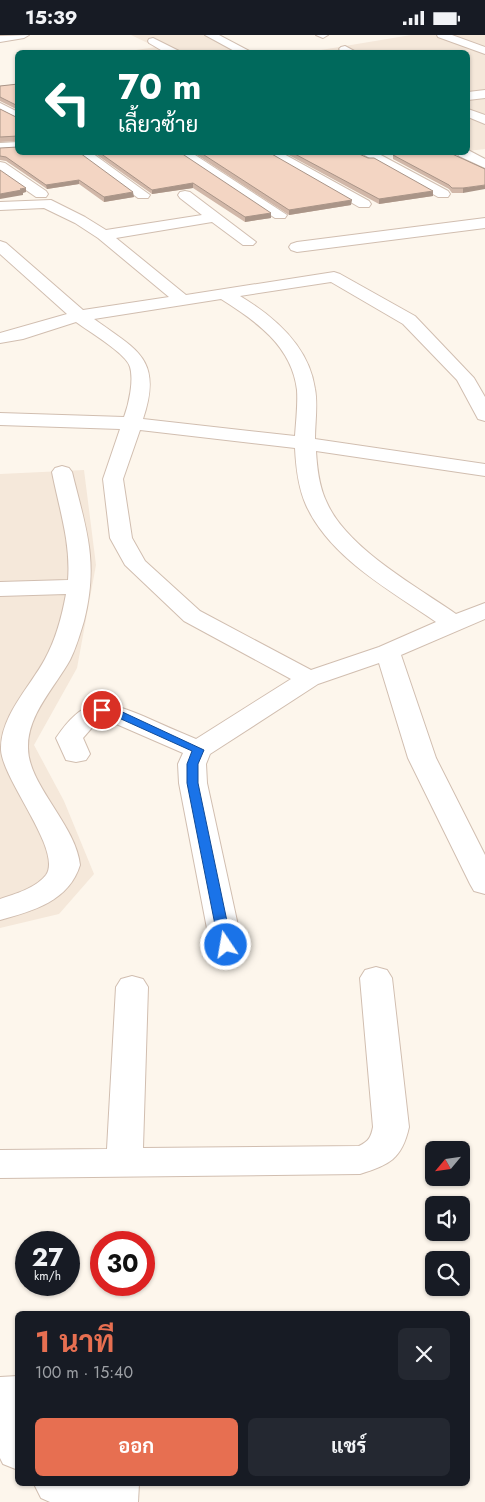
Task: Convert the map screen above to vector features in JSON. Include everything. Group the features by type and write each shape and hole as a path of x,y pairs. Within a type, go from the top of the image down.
{"street":[{"path":"0,39 24,35"},
{"path":"210,35 242,50"},
{"path":"442,35 485,51"},
{"path":"459,41 485,37"},
{"path":"153,41 170,50"},
{"path":"470,96 485,94"},
{"path":"0,107 15,116"},
{"path":"470,114 485,120"},
{"path":"0,147 15,146"},
{"path":"87,155 143,195"},
{"path":"187,155 280,215"},
{"path":"278,155 364,204"},
{"path":"373,155 443,194"},
{"path":"468,155 485,165"},
{"path":"0,166 41,194"},
{"path":"185,195 248,242"},
{"path":"0,206 46,203 80,220 103,235 181,299"},
{"path":"103,235 214,217"},
{"path":"297,247 485,223"},
{"path":"0,246 79,316 128,352 136,360 140,369 139,403 113,479 121,538 136,565 192,615 309,679"},
{"path":"0,338 17,335 79,316 334,277 408,320 465,379 485,415"},
{"path":"226,295 260,315 284,340 299,363 306,389 304,443 309,486 320,511 336,535 369,563 455,624"},
{"path":"0,419 131,423 304,443 485,470"},
{"path":"0,910 24,902 48,889 60,879 65,863 58,839 20,766 14,750 15,738 25,712 63,647 79,587 80,557 62,472"},
{"path":"0,589 79,587"},
{"path":"226,945 193,783 192,764 198,750 309,679 388,652 485,610"},
{"path":"388,652 422,759 485,884"},
{"path":"76,754 69,737 86,716 102,710 112,711 198,750"},
{"path":"0,1164 360,1160 376,1155 388,1143 391,1127 376,979"},
{"path":"124,1164 132,987"},
{"path":"0,1396 15,1395"},
{"path":"0,1456 15,1455"},
{"path":"63,1491 102,1486"},
{"path":"116,1502 117,1486"}],"shaded area":[{"path":"131,35 214,35 248,50 136,50 156,47"},
{"path":"411,35 485,35 485,149 470,151 470,50 321,50"},
{"path":"84,470 96,565 77,668 34,745 64,801 94,874 59,914 0,928 0,474"}],"building":[{"path":"15,84 15,104 0,97 0,86"},
{"path":"0,109 15,116 15,136 0,137"},
{"path":"15,147 15,155 83,155 133,192 104,197 79,180 46,185 6,157 0,156 0,148"},
{"path":"103,155 184,155 271,213 245,217 193,183 152,190"},
{"path":"204,155 273,155 352,200 289,210"},
{"path":"297,155 361,155 374,158 433,191 379,199"},
{"path":"393,155 454,155 485,169 485,185 452,188"},
{"path":"0,170 26,188 0,194"}],"route":[{"path":"102,710 112,711 198,750 192,764 193,783 226,945"}]}
